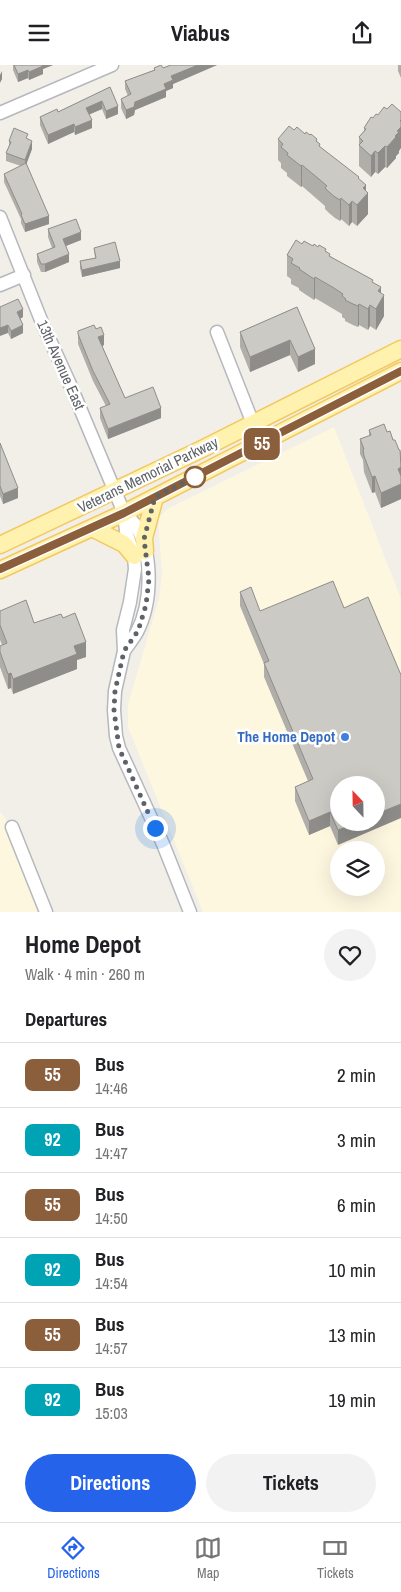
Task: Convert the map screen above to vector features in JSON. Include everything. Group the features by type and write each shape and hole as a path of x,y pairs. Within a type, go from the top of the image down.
{"main road":[{"name":"Veterans Memorial Parkway","path":"0,545 253,424 401,349"},
{"name":"Veterans Memorial Parkway","path":"0,569 124,513 401,371"},
{"path":"92,528 139,554 155,497"}],"street":[{"path":"0,113 112,65"},
{"name":"13th Avenue East","path":"0,217 43,325 124,513 126,531 139,554 123,630 124,651 115,691 114,710 119,748 190,912"},
{"path":"0,285 24,275"},
{"path":"217,332 261,444"},
{"path":"12,827 46,912"}],"shaded area":[{"path":"334,427 401,599 401,912 203,912 128,727 128,704 159,599 162,574 158,519 167,509"},
{"path":"0,812 12,827 48,912 0,912"}],"building":[{"path":"14,65 42,65 43,66 18,74"},
{"path":"161,65 163,68 171,65 198,65 171,76 173,80 164,84 166,89 135,102 134,107 126,110 121,99 131,94 125,81 155,70 154,68"},
{"path":"110,87 118,106 106,111 102,101 86,108 92,120 75,127 74,124 48,135 40,117 57,109 58,112"},
{"path":"392,104 401,112 401,127 397,131 399,132 387,147 385,146 378,153 375,151 371,156 359,145 363,141 359,137 366,129 364,128 371,117 373,118 376,114 378,115 384,107 387,109"},
{"path":"289,126 294,130 297,127 305,134 306,132 311,134 317,139 316,141 320,144 319,146 359,177 366,185 363,188 368,193 357,205 352,201 349,205 341,198 340,200 335,197 325,188 327,186 287,155 288,153 281,147 283,144 278,139"},
{"path":"14,128 28,134 26,138 32,141 25,160 6,153"},
{"path":"26,163 49,216 25,224 4,174"},
{"path":"76,219 81,232 63,239 69,254 41,264 37,254 55,247 48,229"},
{"path":"296,240 302,244 304,241 313,246 314,244 318,247 319,245 326,249 325,251 330,254 329,256 373,280 372,282 381,287 378,291 384,295 376,309 370,305 368,309 345,300 342,296 343,294 315,277 314,279 291,263 293,259 287,255"},
{"path":"115,242 120,261 82,270 80,261 96,258 94,248"},
{"path":"18,299 23,309 17,312 23,325 11,331 8,325 0,328 0,307"},
{"path":"297,307 315,349 298,357 290,340 250,357 240,332"},
{"path":"94,325 96,329 101,327 104,335 98,337 125,398 153,387 161,408 108,429 100,408 110,404 93,371 78,334 78,331"},
{"path":"384,424 387,432 390,431 393,440 395,440 400,450 401,467 398,469 401,476 401,484 381,493 375,476 372,477 360,439 371,435 369,430"},
{"path":"0,443 18,488 3,494 0,486"},
{"name":"The Home Depot","path":"333,581 344,608 368,597 401,675 401,804 385,810 385,776 330,776 330,812 309,821 295,787 313,779 264,663 269,661 240,592 251,587 260,611"},
{"path":"26,600 34,623 61,614 63,618 75,613 86,642 74,646 77,654 13,679 11,673 8,674 0,652 0,646 7,643 0,625 0,611"}],"bus line":[{"name":"55","path":"0,569 124,513 401,371"}],"place":[{"name":"The Home Depot","path":"345,737"}],"route":[{"path":"155,828 119,748 114,710 115,691 124,651 138,631 146,605 149,579 144,539 155,497 195,477"}]}
